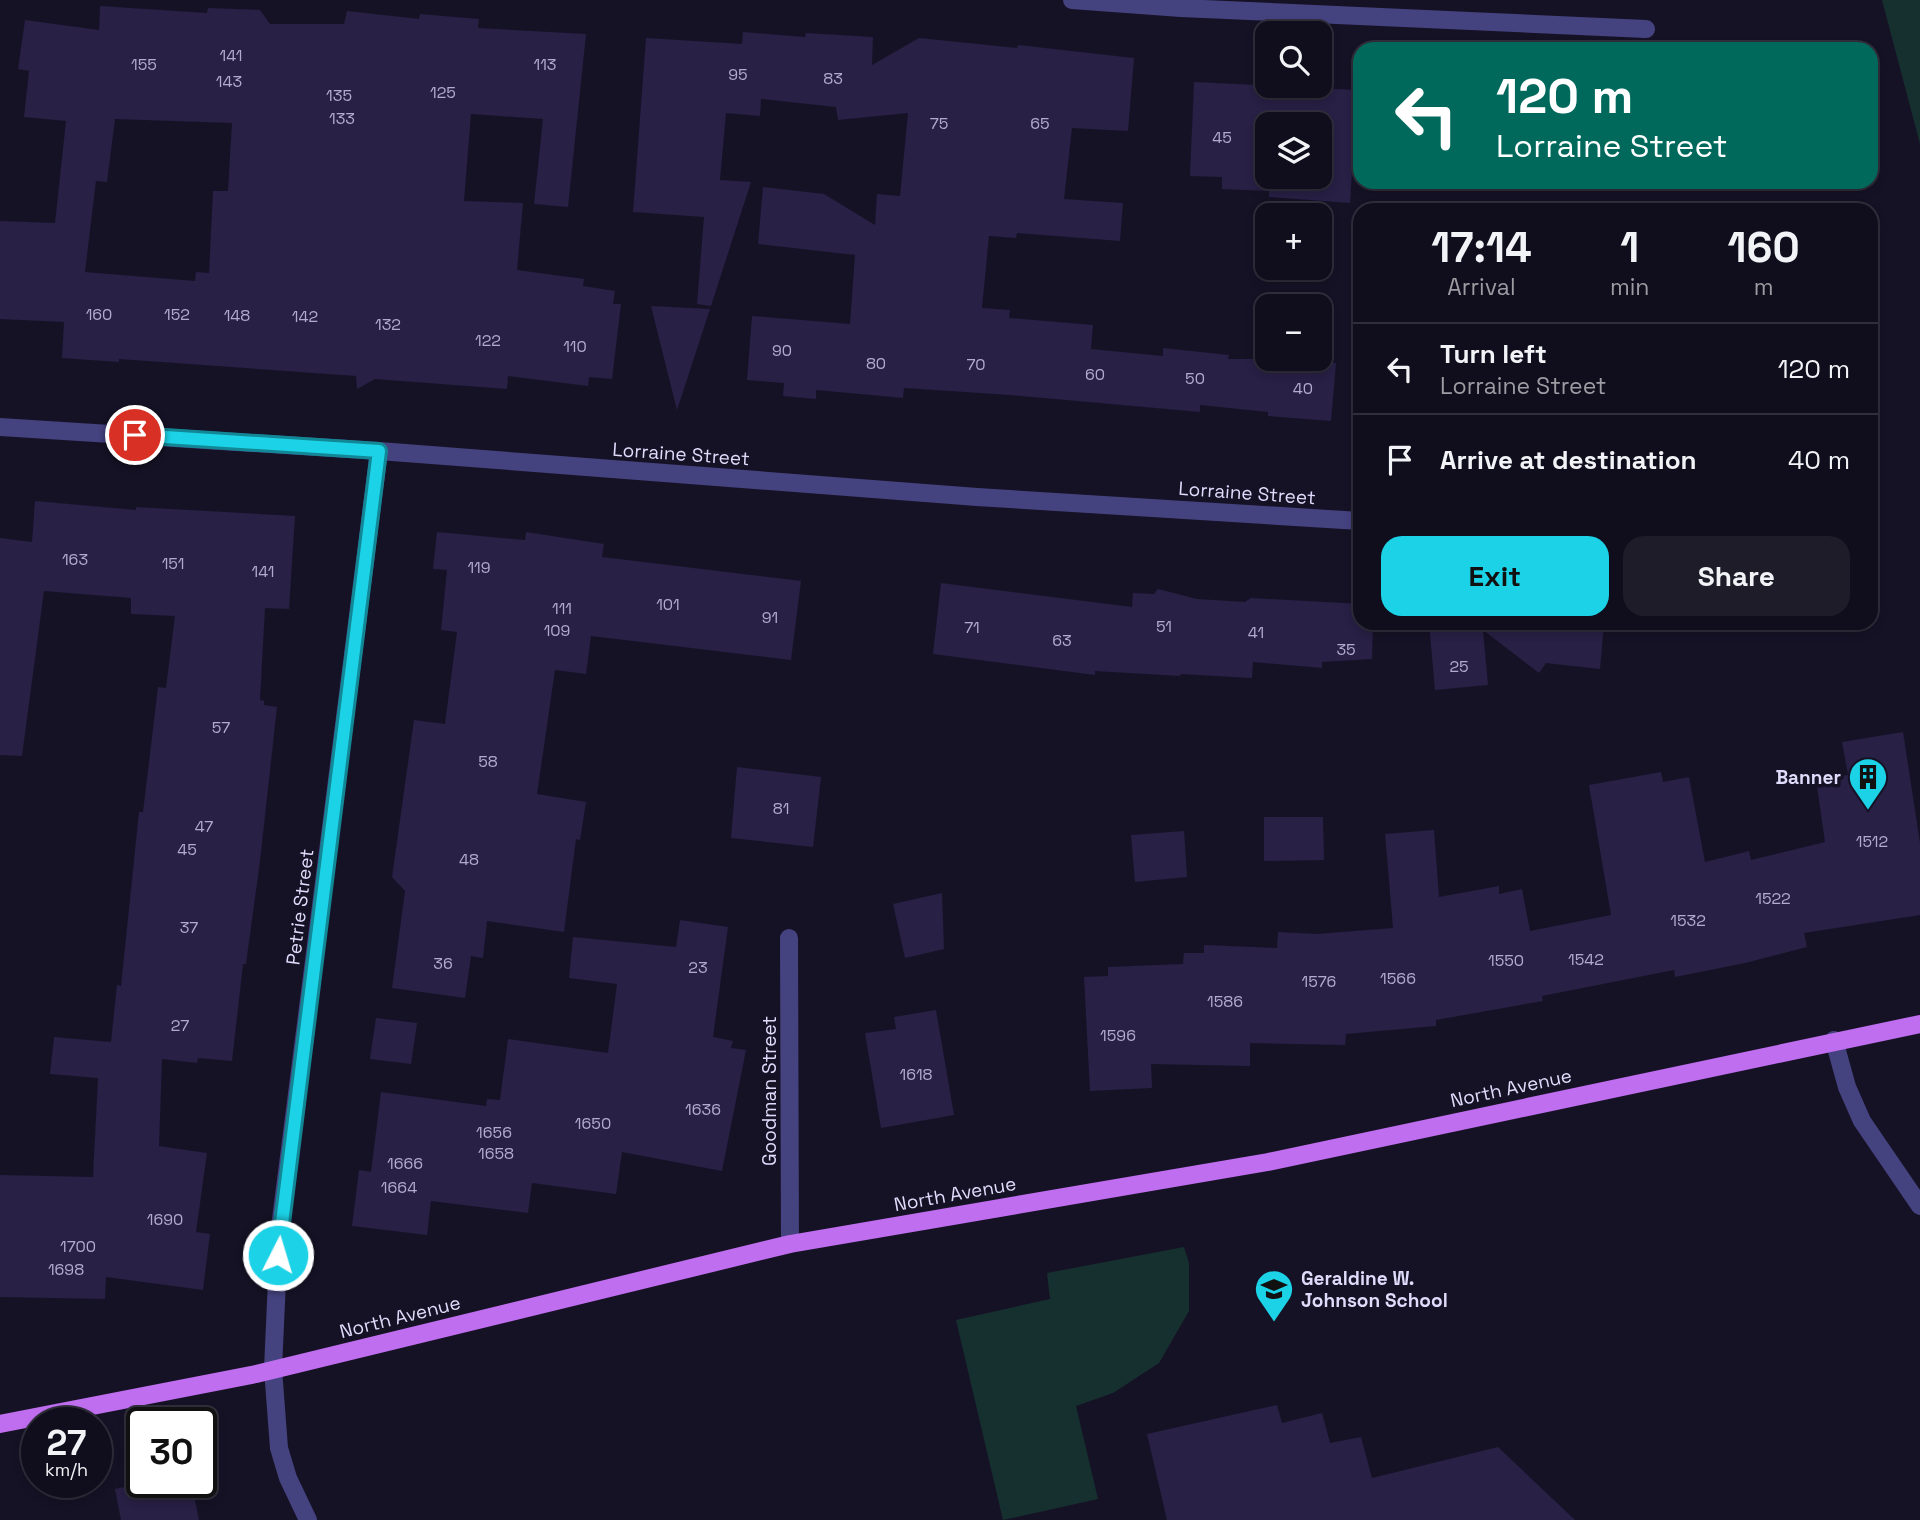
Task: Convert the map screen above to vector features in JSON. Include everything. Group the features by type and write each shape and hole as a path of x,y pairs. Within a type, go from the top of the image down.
{"main road":[{"name":"North Avenue","path":"0,1424 273,1370 790,1244 1268,1162 1834,1040 1920,1024"}],"street":[{"path":"1072,0 1195,9 1646,29"},
{"name":"Lorraine Street","path":"0,427 379,451 977,497 1353,521"},
{"name":"Petrie Street","path":"308,1520 288,1478 279,1448 273,1370 279,1235 379,451"},
{"name":"Goodman Street","path":"789,938 790,1244"},
{"path":"1834,1040 1847,1087 1863,1121 1920,1206"}],"green space":[{"path":"1882,0 1920,0 1920,144"},
{"path":"1184,1247 1189,1263 1189,1311 1159,1363 1113,1393 1076,1406 1098,1499 1003,1520 956,1320 1050,1299 1047,1273"}],"building":[{"path":"100,6 207,13 208,8 260,10 270,24 344,24 347,11 419,19 420,14 479,19 478,28 586,34 568,207 534,204 543,119 471,114 464,201 523,203 517,270 584,279 583,286 615,291 613,304 621,304 612,379 589,377 588,386 508,376 507,389 375,379 357,389 356,376 119,359 119,362 62,358 64,322 0,319 0,221 55,223 66,121 24,117 29,71 18,69 25,20 99,30","holes":["115,119 232,123 228,191 213,191 209,273 196,272 195,281 85,272 96,181 107,182"]},
{"path":"743,32 805,37 806,33 873,37 872,65 919,38 1017,48 1018,45 1134,58 1128,131 1072,128 1064,199 1123,203 1120,241 1017,233 1016,238 989,236 982,308 1010,310 1009,318 1093,325 1091,349 1163,356 1163,348 1229,355 1228,359 1255,359 1255,371 1332,371 1332,362 1336,363 1331,421 1268,416 1268,412 1200,405 1200,412 904,388 903,398 816,390 816,399 783,396 784,383 747,380 752,316 850,324 855,255 758,244 763,187 824,194 875,225 877,194 900,196 908,113 838,120 836,107 761,99 760,116 726,113 720,180 751,182 711,306 697,304 704,217 633,212 646,38 742,44"},
{"path":"1194,82 1255,85 1255,98 1332,98 1332,89 1353,90 1350,203 1269,197 1269,191 1222,189 1222,177 1190,176"},
{"path":"651,306 710,309 677,410"},
{"path":"35,501 136,510 136,507 295,516 289,609 265,608 260,700 264,701 264,705 277,707 260,861 246,964 243,964 232,1061 198,1058 197,1063 162,1059 159,1146 207,1153 196,1232 210,1234 203,1290 106,1277 105,1299 0,1297 0,1175 93,1177 98,1078 50,1074 54,1037 111,1042 117,985 121,986 139,812 143,812 158,687 166,688 175,616 131,614 131,598 44,591 22,756 0,755 0,538 32,542"},
{"path":"437,532 525,540 526,532 604,544 602,557 801,581 791,660 591,636 586,674 555,670 537,794 586,802 580,840 576,839 564,932 487,921 483,958 471,956 465,998 392,988 405,891 392,877 414,720 445,724 457,632 441,630 447,570 433,569"},
{"path":"941,583 1132,607 1133,593 1154,594 1158,589 1197,599 1245,602 1251,598 1353,604 1353,630 1373,630 1372,659 1322,662 1322,668 1253,662 1252,678 1095,671 1095,675 933,654"},
{"path":"1430,630 1483,630 1488,685 1435,690"},
{"path":"1483,630 1603,630 1600,669 1546,663 1539,673"},
{"path":"1903,732 1920,843 1920,915 1804,933 1807,947 1745,963 1675,977 1674,970 1542,996 1543,1001 1436,1020 1436,1026 1346,1034 1345,1045 1250,1043 1250,1066 1151,1064 1152,1088 1090,1091 1084,977 1108,976 1108,967 1183,964 1184,953 1204,953 1204,945 1277,948 1278,932 1317,934 1393,928 1385,834 1434,830 1439,897 1499,886 1499,894 1522,889 1530,931 1611,915 1589,785 1661,772 1663,782 1689,777 1705,862 1749,851 1751,860 1825,842 1816,780 1848,775 1842,742"},
{"path":"737,767 821,777 813,847 731,838"},
{"path":"1264,817 1323,817 1324,860 1264,861"},
{"path":"1184,831 1187,877 1135,882 1131,835"},
{"path":"942,893 944,949 905,958 893,904"},
{"path":"680,920 728,927 713,1037 733,1041 731,1048 746,1050 722,1171 622,1152 616,1194 532,1183 528,1213 431,1201 427,1235 352,1226 359,1170 371,1172 381,1092 486,1106 487,1099 500,1100 508,1039 608,1053 617,984 569,978 573,937 676,947"},
{"path":"936,1010 954,1115 881,1128 865,1033 896,1029 894,1017"},
{"path":"376,1018 417,1023 411,1064 370,1059"},
{"path":"1277,1405 1282,1423 1322,1413 1330,1443 1361,1437 1372,1478 1498,1447 1575,1520 1167,1520 1147,1434"},
{"path":"126,1487 126,1498 194,1498 199,1520 121,1520 115,1489"}],"place":[{"name":"Banner","path":"1868,811"},
{"name":"Geraldine W. Johnson School","path":"1274,1323"}],"route":[{"path":"135,435 379,451 278,1255"}]}
